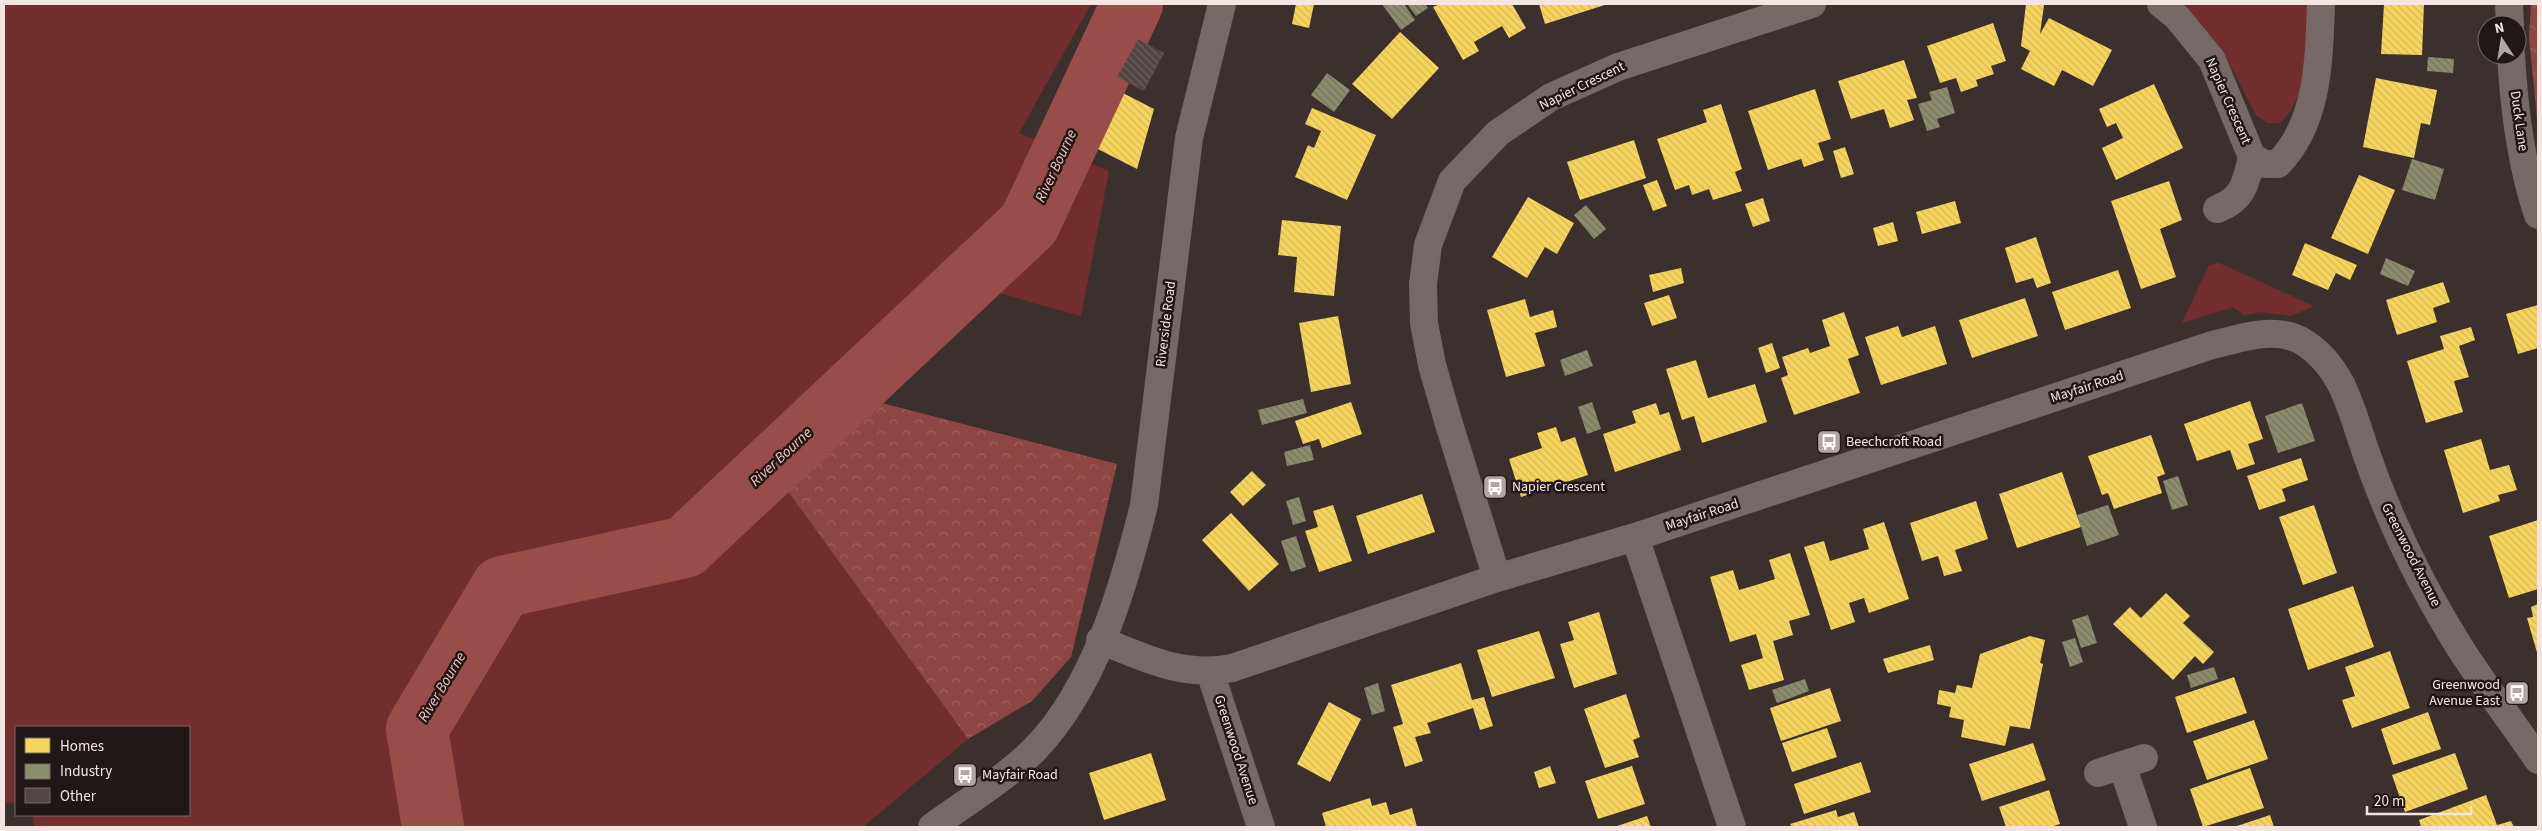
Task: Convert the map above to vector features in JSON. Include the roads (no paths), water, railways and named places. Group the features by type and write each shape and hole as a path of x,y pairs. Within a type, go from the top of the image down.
{"street":[{"name":"Riverside Road","path":"932,827 1005,774 1034,749 1057,722 1075,693 1100,640 1131,557 1144,505 1189,138 1222,4"},
{"name":"Napier Crescent","path":"1497,578 1432,365 1424,322 1423,284 1428,245 1452,181 1498,133 1551,97 1618,67 1812,4"},
{"name":"Napier Crescent","path":"2160,4 2177,17 2212,60 2252,157"},
{"path":"2217,210 2231,204 2246,186 2252,157 2265,164 2278,164 2293,149 2308,117 2319,60 2321,4"},
{"name":"Duck Lane","path":"2512,65 2538,215"},
{"name":"Mayfair Road","path":"1100,640 1174,667 1210,672 1232,668 1497,578 1636,537 2209,346 2258,334 2286,336 2304,343"},
{"name":"Greenwood Avenue","path":"2304,343 2325,361 2341,381 2377,484 2404,547 2438,610 2463,651 2538,760"},
{"path":"1636,537 1732,827"},
{"name":"Greenwood Avenue","path":"1210,672 1261,827"},
{"path":"2121,765 2143,827"}],"waterway":[{"name":"River Bourne","path":"433,827 417,729 502,587 685,547 1029,224 1132,4"}],"place":[{"name":"Beechcroft Road","path":"1829,442"},
{"name":"Napier Crescent","path":"1495,487"},
{"name":"Greenwood Avenue East","path":"2517,693"},
{"name":"Mayfair Road","path":"965,775"}]}
